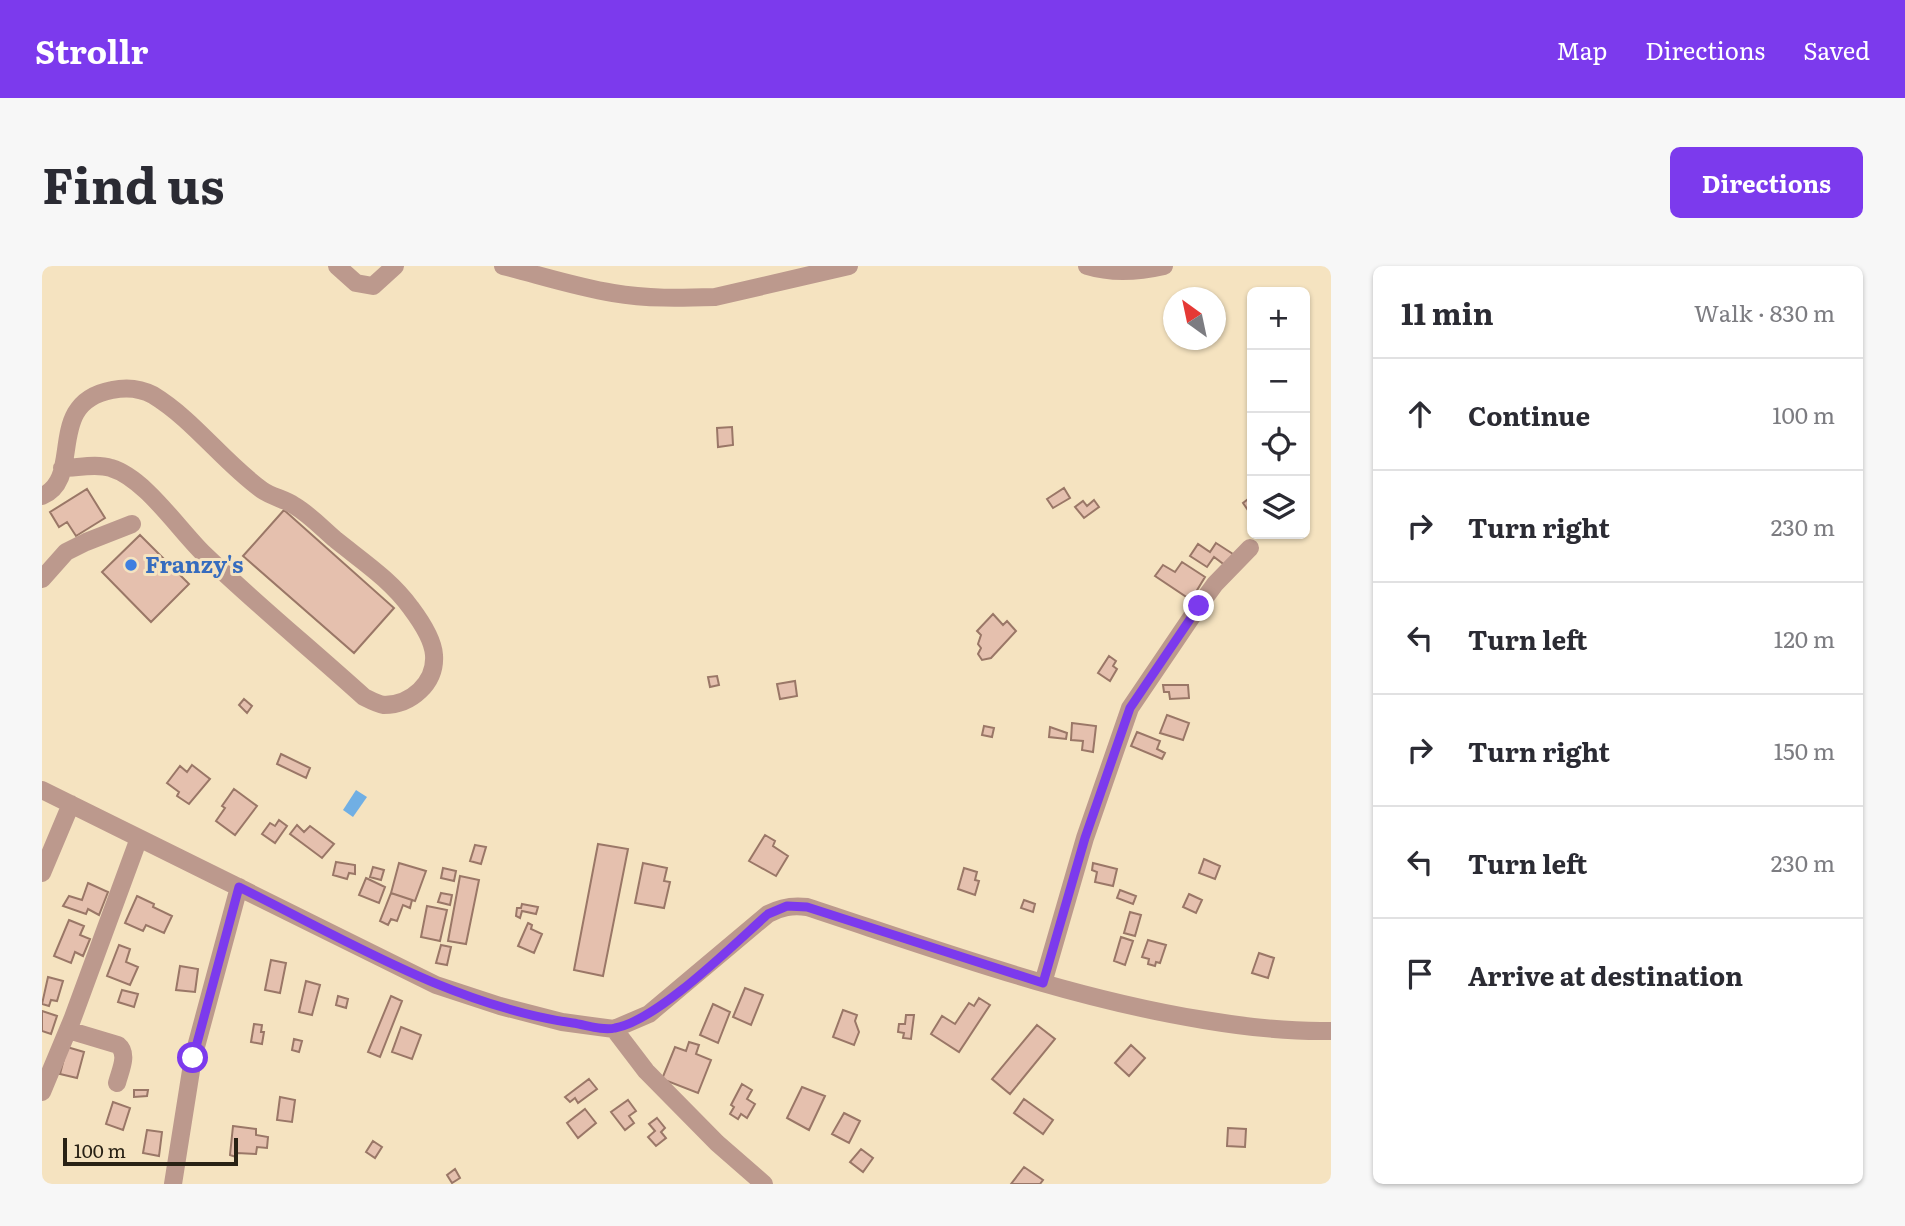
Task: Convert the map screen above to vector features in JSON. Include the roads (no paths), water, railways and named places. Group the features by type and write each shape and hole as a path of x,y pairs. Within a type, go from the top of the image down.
{"street":[{"path":"337,266 356,283 373,286 395,266"},
{"path":"503,266 610,293 658,298 715,297 849,266"},
{"path":"1087,266 1105,271 1144,270 1164,266"},
{"path":"42,496 56,486 68,432 81,404 111,390 132,388 151,394 171,407 263,490 295,505 395,588 423,627 434,654 431,674 422,690 403,703 381,705 364,697 204,554 167,511 138,484 112,468 62,468"},
{"path":"42,579 66,552 132,524"},
{"path":"1043,983 1085,838 1130,708 1199,606 1250,548"},
{"path":"42,790 436,985 500,1006 562,1022 614,1029 649,1014 768,914 787,906 807,907 1043,983 1152,1012 1289,1031 1331,1031"},
{"path":"42,873 72,804"},
{"path":"42,1093 139,838"},
{"path":"173,1184 193,1058 239,887"},
{"path":"614,1029 646,1071 717,1143 764,1184"},
{"path":"68,1030 122,1048 124,1055 117,1083"}],"water":[{"path":"356,790 367,797 353,817 343,810"}],"place":[{"name":"Franzy's","path":"131,565"}]}
